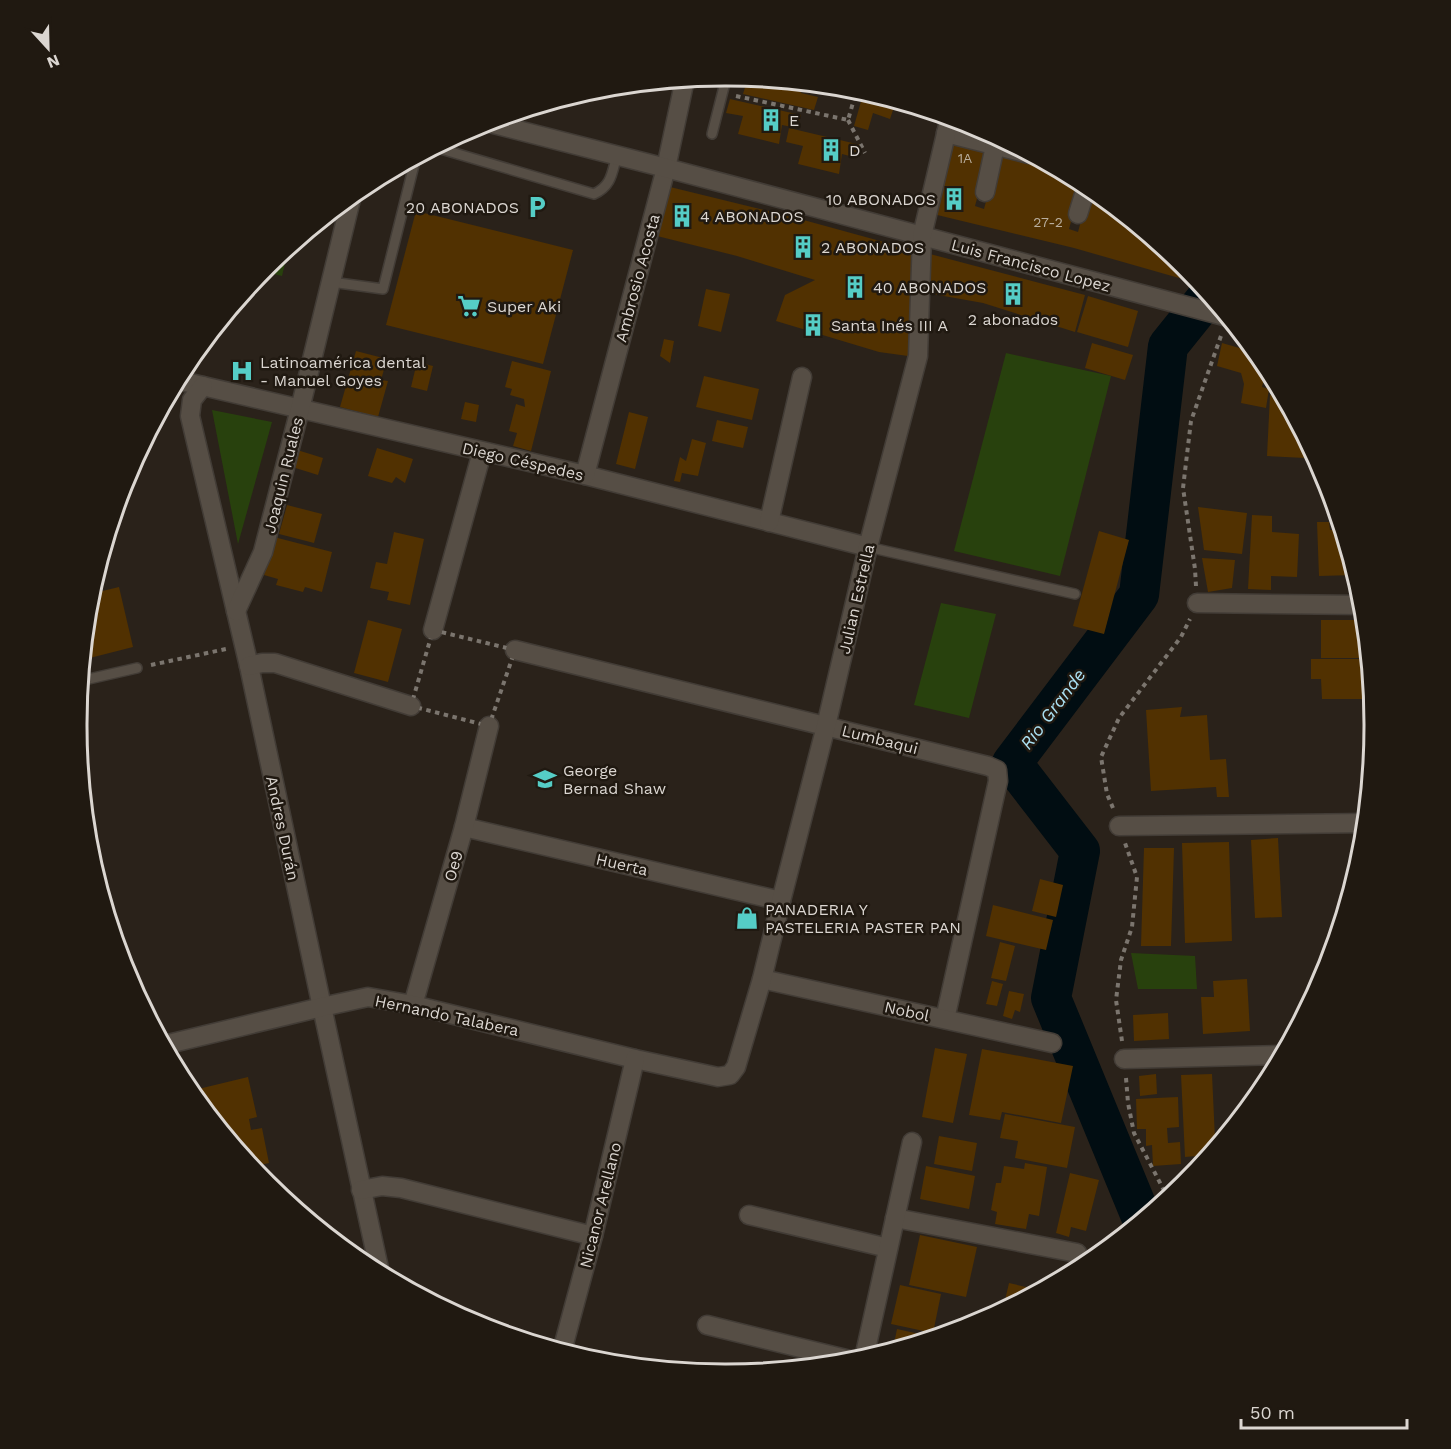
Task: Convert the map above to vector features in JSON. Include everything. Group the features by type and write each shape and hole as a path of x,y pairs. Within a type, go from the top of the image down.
{"street":[{"name":"Ambrosio Acosta","path":"585,476 666,168 683,87"},
{"name":"Julian Estrella","path":"730,1075 736,1067 762,980 868,547 918,356 922,236 948,125"},
{"name":"Luis Francisco Lopez","path":"502,126 1160,298 1218,318"},
{"path":"957,129 999,147"},
{"path":"985,192 995,146"},
{"path":"1078,214 1084,195"},
{"name":"Joaquin Ruales","path":"236,611 263,552 349,209"},
{"path":"769,522 802,376"},
{"name":"Diego Céspedes","path":"186,382 585,476 868,547"},
{"name":"Andres Durán","path":"202,386 192,400 190,416 249,666 378,1261"},
{"path":"433,630 482,452"},
{"path":"1197,603 1353,605"},
{"name":"Lumbaqui","path":"515,650 997,770 998,781 945,1019"},
{"path":"249,666 275,663 411,706"},
{"name":"Oe9","path":"413,1005 464,826 489,726"},
{"path":"1119,826 1356,823"},
{"name":"Huerta","path":"464,826 781,901"},
{"name":"Nobol","path":"762,980 1052,1043"},
{"name":"Hernando Talabera","path":"172,1043 368,997 413,1005 718,1077 730,1075"},
{"path":"1124,1059 1273,1054"},
{"name":"Nicanor Arellano","path":"564,1343 593,1236 635,1059"},
{"path":"866,1347 912,1142"},
{"path":"362,1190 382,1186 401,1188 593,1236"},
{"path":"749,1215 888,1248"},
{"path":"895,1218 1077,1253"},
{"path":"707,1325 828,1355"}],"lane":[{"path":"712,134 723,86"},
{"path":"445,150 594,194 603,190 608,184 617,155"},
{"path":"331,282 383,289 414,167"},
{"path":"868,547 1075,594"},
{"path":"88,679 137,668"}],"path":[{"path":"722,92 848,120"},
{"path":"854,99 848,120 866,153"},
{"path":"1163,1189 1134,1133 1128,1103 1116,1000 1121,960 1132,927 1137,877 1107,794 1101,757 1119,718 1181,637 1197,603 1195,569 1183,488 1191,421 1222,323"},
{"path":"433,630 515,650 489,726 411,706 433,630"},
{"path":"137,668 244,645"}],"green space":[{"path":"285,262 282,276 273,274"},
{"path":"1006,353 1111,376 1060,576 954,551"},
{"path":"212,410 272,422 238,544"},
{"path":"941,603 996,614 969,718 914,705"},
{"path":"1131,953 1195,956 1197,989 1138,989"}],"building":[{"path":"745,86 767,87 802,90 801,93 818,97 814,110 743,94"},
{"name":"E","path":"730,99 801,115 797,128 782,125 779,144 738,134 743,116 726,113"},
{"path":"861,100 894,108 890,119 873,113 868,130 854,126"},
{"name":"D","path":"789,128 861,145 857,158 842,154 839,174 798,164 803,146 786,142"},
{"path":"947,139 990,150 975,206 984,209 999,151 1016,155 1079,192 1069,229 1078,232 1087,198 1147,244 1183,279 1074,248 929,213"},
{"path":"666,186 789,216 913,250 908,356 879,352 776,321 785,295 815,280 737,256 653,235"},
{"path":"416,211 573,250 543,364 386,325"},
{"path":"930,254 1085,295 1075,332 983,303 927,293"},
{"path":"706,289 730,294 721,332 698,326"},
{"path":"1088,296 1138,311 1128,347 1077,332"},
{"path":"664,339 674,341 670,363 660,356"},
{"path":"1092,343 1133,355 1125,380 1085,368"},
{"path":"1222,343 1242,349 1264,380 1262,387 1269,389 1266,408 1241,403 1244,384 1241,373 1217,366"},
{"path":"356,351 387,359 381,380 388,381 378,417 340,407"},
{"path":"512,361 551,371 531,451 513,446 517,433 509,431 516,404 525,407 524,399 510,395 512,389 505,387"},
{"path":"417,362 433,366 427,391 411,387"},
{"path":"704,376 759,389 752,420 696,407"},
{"path":"1270,395 1273,395 1279,405 1305,456 1305,458 1267,456"},
{"path":"465,402 479,405 476,422 461,419"},
{"path":"629,412 648,417 635,469 616,464"},
{"path":"717,420 748,427 743,448 712,441"},
{"path":"692,439 706,443 698,476 682,473 680,482 674,481 680,457 686,461"},
{"path":"377,448 413,459 405,483 396,477 392,483 368,476"},
{"path":"294,449 323,458 318,475 289,466"},
{"path":"287,505 322,514 314,543 279,534"},
{"path":"1198,507 1247,513 1242,554 1204,550"},
{"path":"1252,515 1272,516 1272,532 1299,534 1297,577 1271,576 1271,590 1248,589"},
{"path":"1317,522 1329,522 1330,530 1334,530 1347,575 1319,576"},
{"path":"1099,531 1129,540 1104,634 1073,626"},
{"path":"394,532 424,539 410,605 387,600 389,592 370,588 376,562 387,564"},
{"path":"274,537 332,552 322,592 305,587 303,592 276,585 278,579 264,575"},
{"path":"1202,558 1235,560 1232,588 1208,592"},
{"path":"119,587 133,647 90,658 92,641 101,591"},
{"path":"368,620 402,629 388,682 354,673"},
{"path":"1321,620 1355,620 1361,658 1321,658"},
{"path":"1311,659 1361,659 1363,699 1322,699 1321,679 1311,679"},
{"path":"1182,707 1180,717 1207,715 1210,760 1226,759 1229,797 1217,797 1216,787 1151,791 1146,710"},
{"path":"1278,838 1282,917 1255,918 1251,840"},
{"path":"1229,842 1232,941 1185,943 1182,843"},
{"path":"1144,848 1174,848 1171,946 1141,946"},
{"path":"1040,879 1063,885 1056,917 1032,911"},
{"path":"993,905 1053,920 1046,950 986,936"},
{"path":"1000,942 1015,946 1006,981 991,978"},
{"path":"1247,979 1250,1031 1203,1034 1201,997 1214,997 1213,981"},
{"path":"992,981 1003,984 997,1006 986,1004"},
{"path":"1009,991 1024,994 1020,1012 1015,1010 1012,1019 1003,1016"},
{"path":"1168,1013 1169,1039 1134,1041 1133,1015"},
{"path":"935,1048 967,1054 953,1123 922,1117"},
{"path":"982,1049 1073,1066 1061,1123 1002,1112 1000,1120 969,1115"},
{"path":"1156,1074 1157,1094 1140,1096 1139,1076"},
{"path":"1212,1074 1215,1135 1196,1156 1185,1157 1181,1075"},
{"path":"248,1077 257,1117 249,1119 251,1130 262,1128 269,1163 263,1164 245,1146 200,1088"},
{"path":"1178,1097 1179,1127 1167,1128 1168,1143 1180,1142 1181,1164 1153,1166 1152,1145 1146,1146 1146,1129 1137,1129 1136,1099"},
{"path":"1005,1114 1075,1127 1067,1168 1015,1158 1018,1141 1000,1138"},
{"path":"939,1136 977,1143 972,1171 934,1164"},
{"path":"1025,1163 1047,1167 1039,1216 1029,1214 1026,1229 995,1224 997,1212 991,1210 996,1183 1001,1183 1004,1166 1024,1169"},
{"path":"926,1166 975,1176 969,1209 920,1199"},
{"path":"1070,1173 1099,1180 1086,1231 1071,1227 1069,1237 1056,1233"},
{"path":"920,1235 977,1247 966,1297 909,1285"},
{"path":"1009,1283 1028,1287 1008,1298 1005,1299"},
{"path":"900,1285 941,1294 934,1329 926,1332 891,1324"},
{"path":"897,1329 918,1334 895,1341"}],"waterway":[{"name":"Rio Grande","path":"1139,1211 1051,998 1080,851 1012,763 1139,595 1168,346 1204,301"}],"place":[{"name":"E","path":"771,120"},
{"name":"D","path":"831,150"},
{"name":"10 ABONADOS","path":"954,199"},
{"name":"20 ABONADOS","path":"537,207"},
{"name":"4 ABONADOS","path":"682,216"},
{"name":"2 ABONADOS","path":"803,247"},
{"name":"40 ABONADOS","path":"855,287"},
{"name":"2 abonados","path":"1013,294"},
{"name":"Super Aki","path":"469,306"},
{"name":"Santa Inés III A","path":"813,325"},
{"name":"Latinoamérica dental - Manuel Goyes","path":"242,371"},
{"name":"George Bernad Shaw","path":"545,779"},
{"name":"PANADERIA Y PASTELERIA PASTER PAN","path":"747,918"}]}
